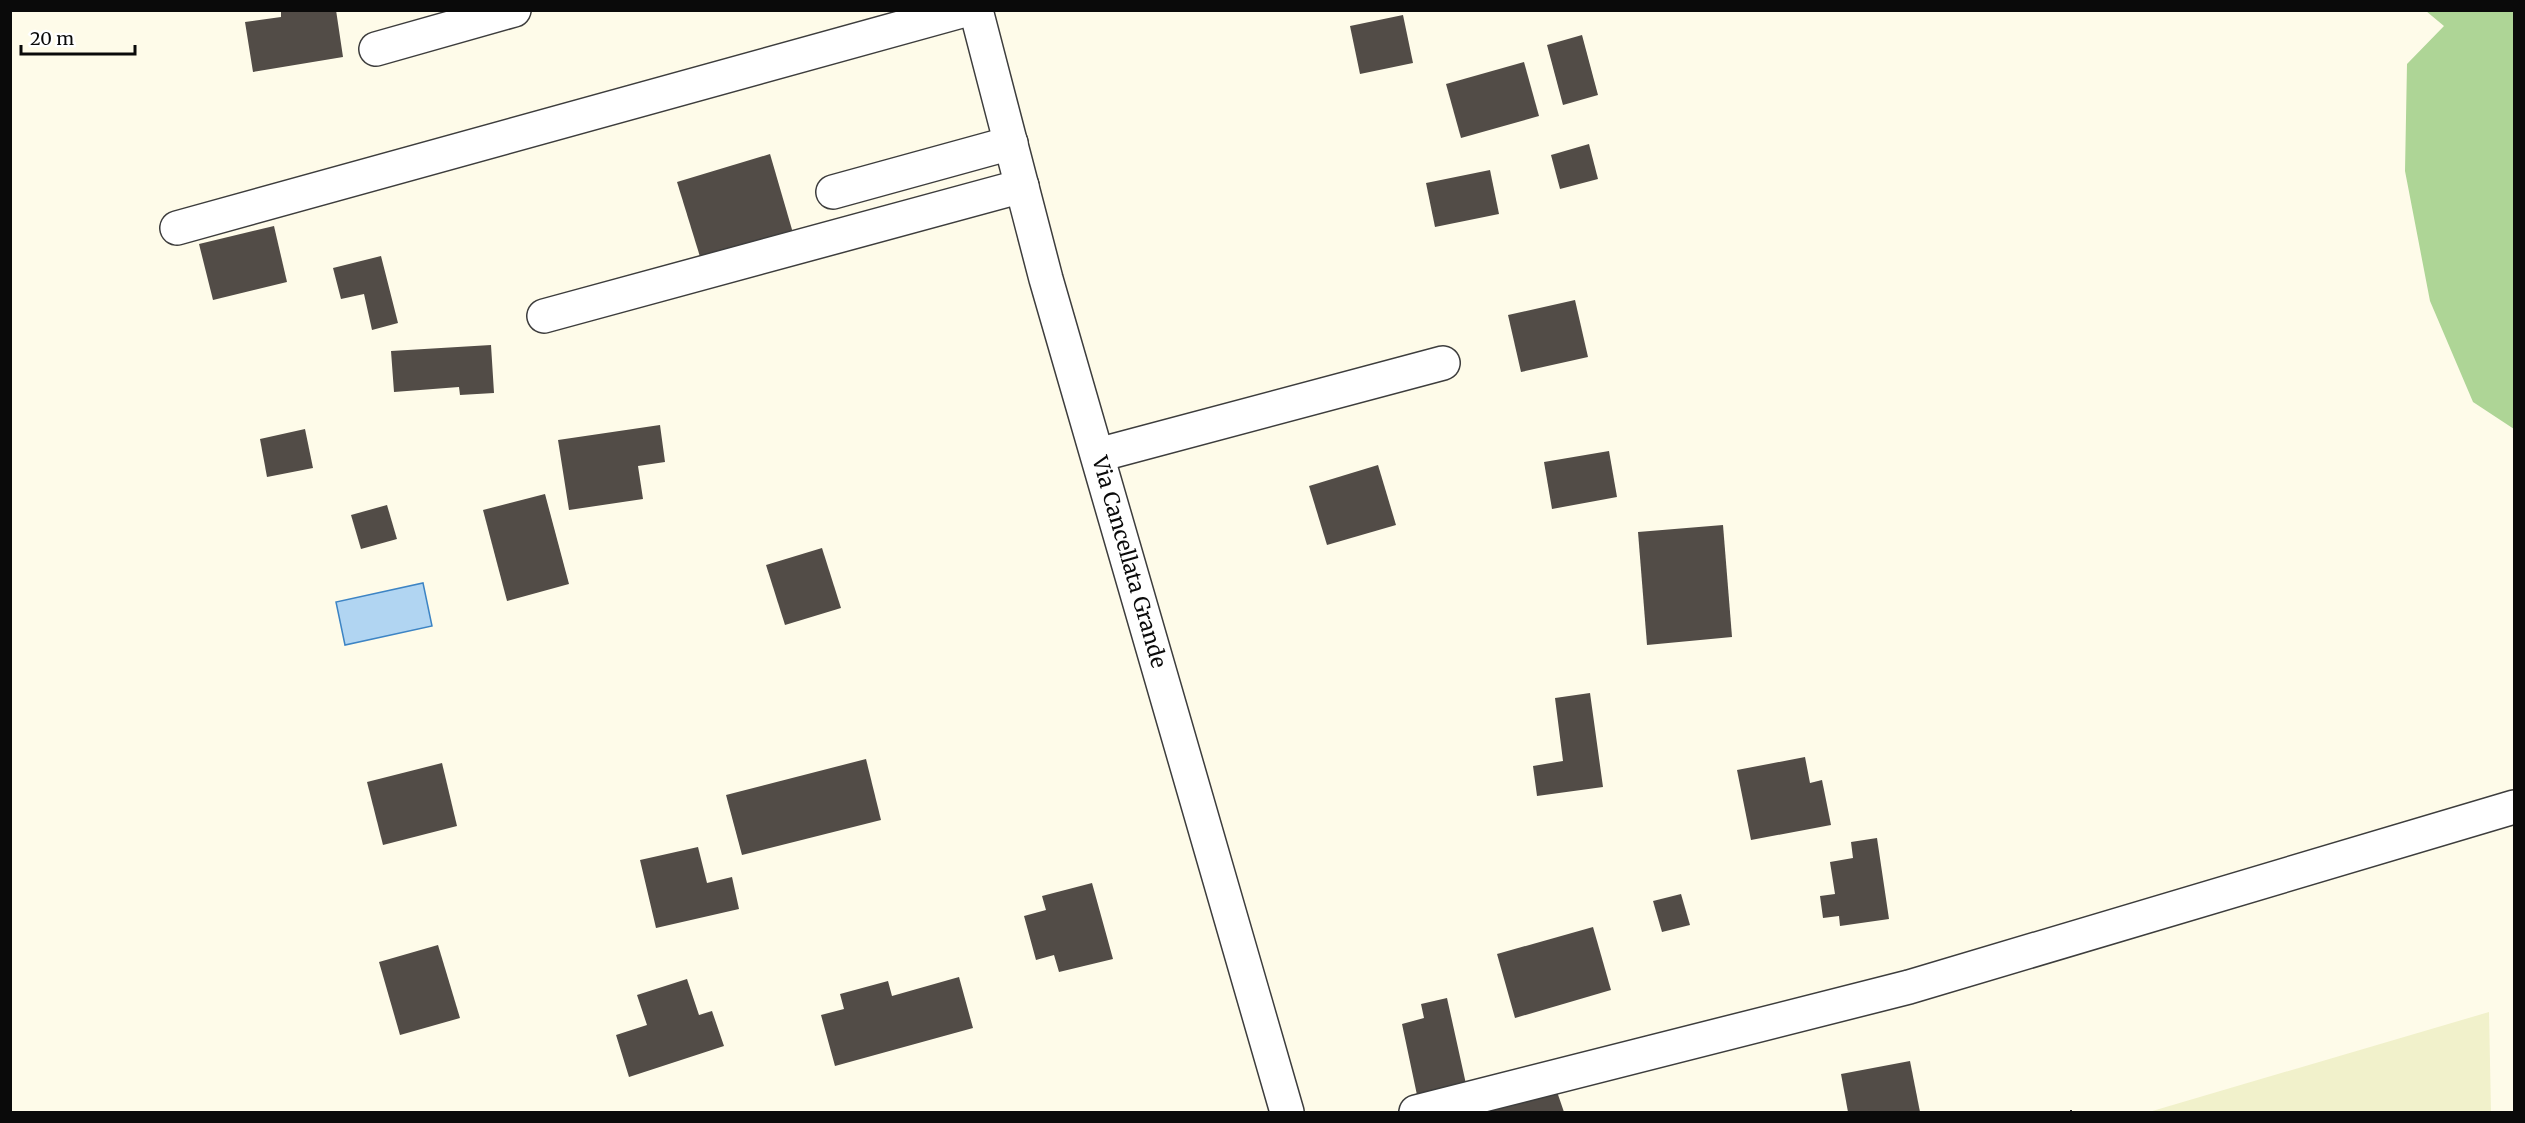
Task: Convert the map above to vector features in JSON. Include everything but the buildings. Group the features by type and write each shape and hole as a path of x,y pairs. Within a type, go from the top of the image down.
{"street":[{"path":"376,49 514,10"},
{"path":"177,228 965,10"},
{"name":"Via Cancellata Grande","path":"976,10 1022,186 1287,1113"},
{"path":"833,192 1011,143"},
{"path":"543,316 1022,186"},
{"path":"1098,455 1443,363"},
{"path":"1416,1113 1909,987 2514,807"}],"green space":[{"path":"2426,11 2514,11 2514,429 2473,402 2430,301 2405,171 2407,64 2444,26"},
{"path":"2489,1012 2491,1112 2149,1112"}],"water":[{"path":"423,583 432,626 345,645 336,602"}]}
